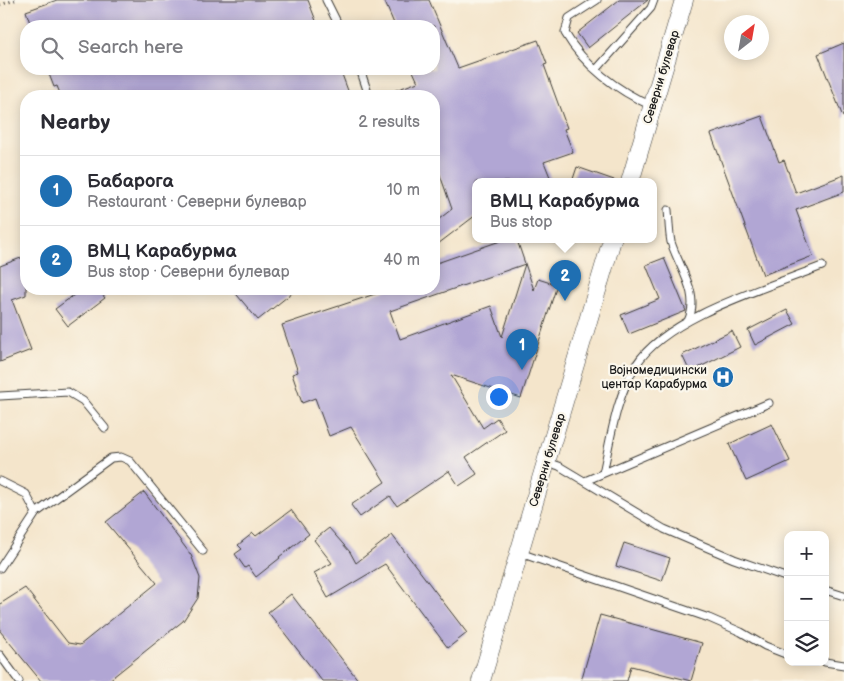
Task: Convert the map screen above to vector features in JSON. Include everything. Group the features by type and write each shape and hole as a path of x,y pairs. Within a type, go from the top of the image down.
{"street":[{"name":"Северни булевар","path":"631,178 684,0"},
{"name":"Северни булевар","path":"481,681 611,243"}],"lane":[{"path":"326,0 336,20"},
{"path":"597,0 569,18 565,33 570,42 596,70 617,88 652,107"},
{"path":"596,70 652,8 654,0"},
{"path":"362,75 368,90"},
{"path":"668,210 671,241 692,298 692,308 688,321"},
{"path":"604,473 614,421 621,397 637,363 655,344 688,321 713,308 822,266"},
{"path":"0,396 68,392 82,401 105,428"},
{"path":"584,481 769,403"},
{"path":"0,568 36,513 112,458 121,457 130,461 203,551"},
{"path":"546,462 559,466 664,528 734,559 784,577"},
{"path":"0,481 26,494 36,513"},
{"path":"520,553 709,618 784,653"},
{"path":"829,591 844,596"},
{"path":"0,655 19,681"},
{"path":"829,663 844,665"}],"path":[{"path":"0,6 15,0"}],"building":[{"path":"57,0 308,0 316,20 29,20 26,11"},
{"path":"384,0 429,0 438,20 392,20"},
{"path":"619,0 648,0 588,48 577,33"},
{"path":"440,26 458,68 538,40 547,64 544,65 567,128 564,129 573,152 544,162 550,178 472,178 472,218 440,242 440,218 452,209 440,175 440,90 396,90 418,82 415,75 440,75"},
{"path":"844,43 844,117 843,117 818,54"},
{"path":"49,75 342,75 348,90 59,90 57,86 54,87"},
{"path":"762,116 779,162 784,160 796,193 844,175 844,192 796,210 813,256 763,275 711,134"},
{"path":"577,167 608,178 573,178"},
{"path":"494,243 518,243 534,290 538,279 557,285 521,398 451,375 483,428 497,418 505,430 466,457 477,474 459,486 449,471 397,506 390,496 360,517 351,505 385,482 351,427 329,436 315,398 302,403 292,374 298,372 282,325 372,295 436,295 390,311 400,339 491,306 502,337 525,264 440,294 440,262"},
{"path":"20,258 20,295 26,295 12,300 31,350 0,362 0,266"},
{"path":"664,258 686,311 629,334 621,315 660,299 646,265"},
{"path":"74,295 103,295 105,298 68,326 55,309"},
{"path":"237,295 289,295 258,320"},
{"path":"787,310 795,324 755,345 748,330"},
{"path":"732,331 740,347 690,372 682,355"},
{"path":"772,424 790,461 746,481 729,444"},
{"path":"144,492 191,555 200,578 198,598 183,621 108,681 41,681 0,631 0,604 25,588 68,643 80,645 157,583 106,522"},
{"path":"291,510 309,534 256,577 248,566 245,568 235,554 242,549 238,545 253,533 256,536"},
{"path":"329,528 350,552 356,563 392,535 467,633 448,648 385,564 328,598 314,573 332,563 314,540"},
{"path":"624,543 670,558 662,581 616,566"},
{"path":"291,594 359,681 322,681 268,612"},
{"path":"600,615 702,643 691,681 631,666 627,681 581,681"}],"place":[{"name":"ВМЦ Карабурма","path":"565,301"},
{"name":"Бабарога","path":"522,370"},
{"name":"Војномедицински центар Карабурма","path":"723,377"}]}
